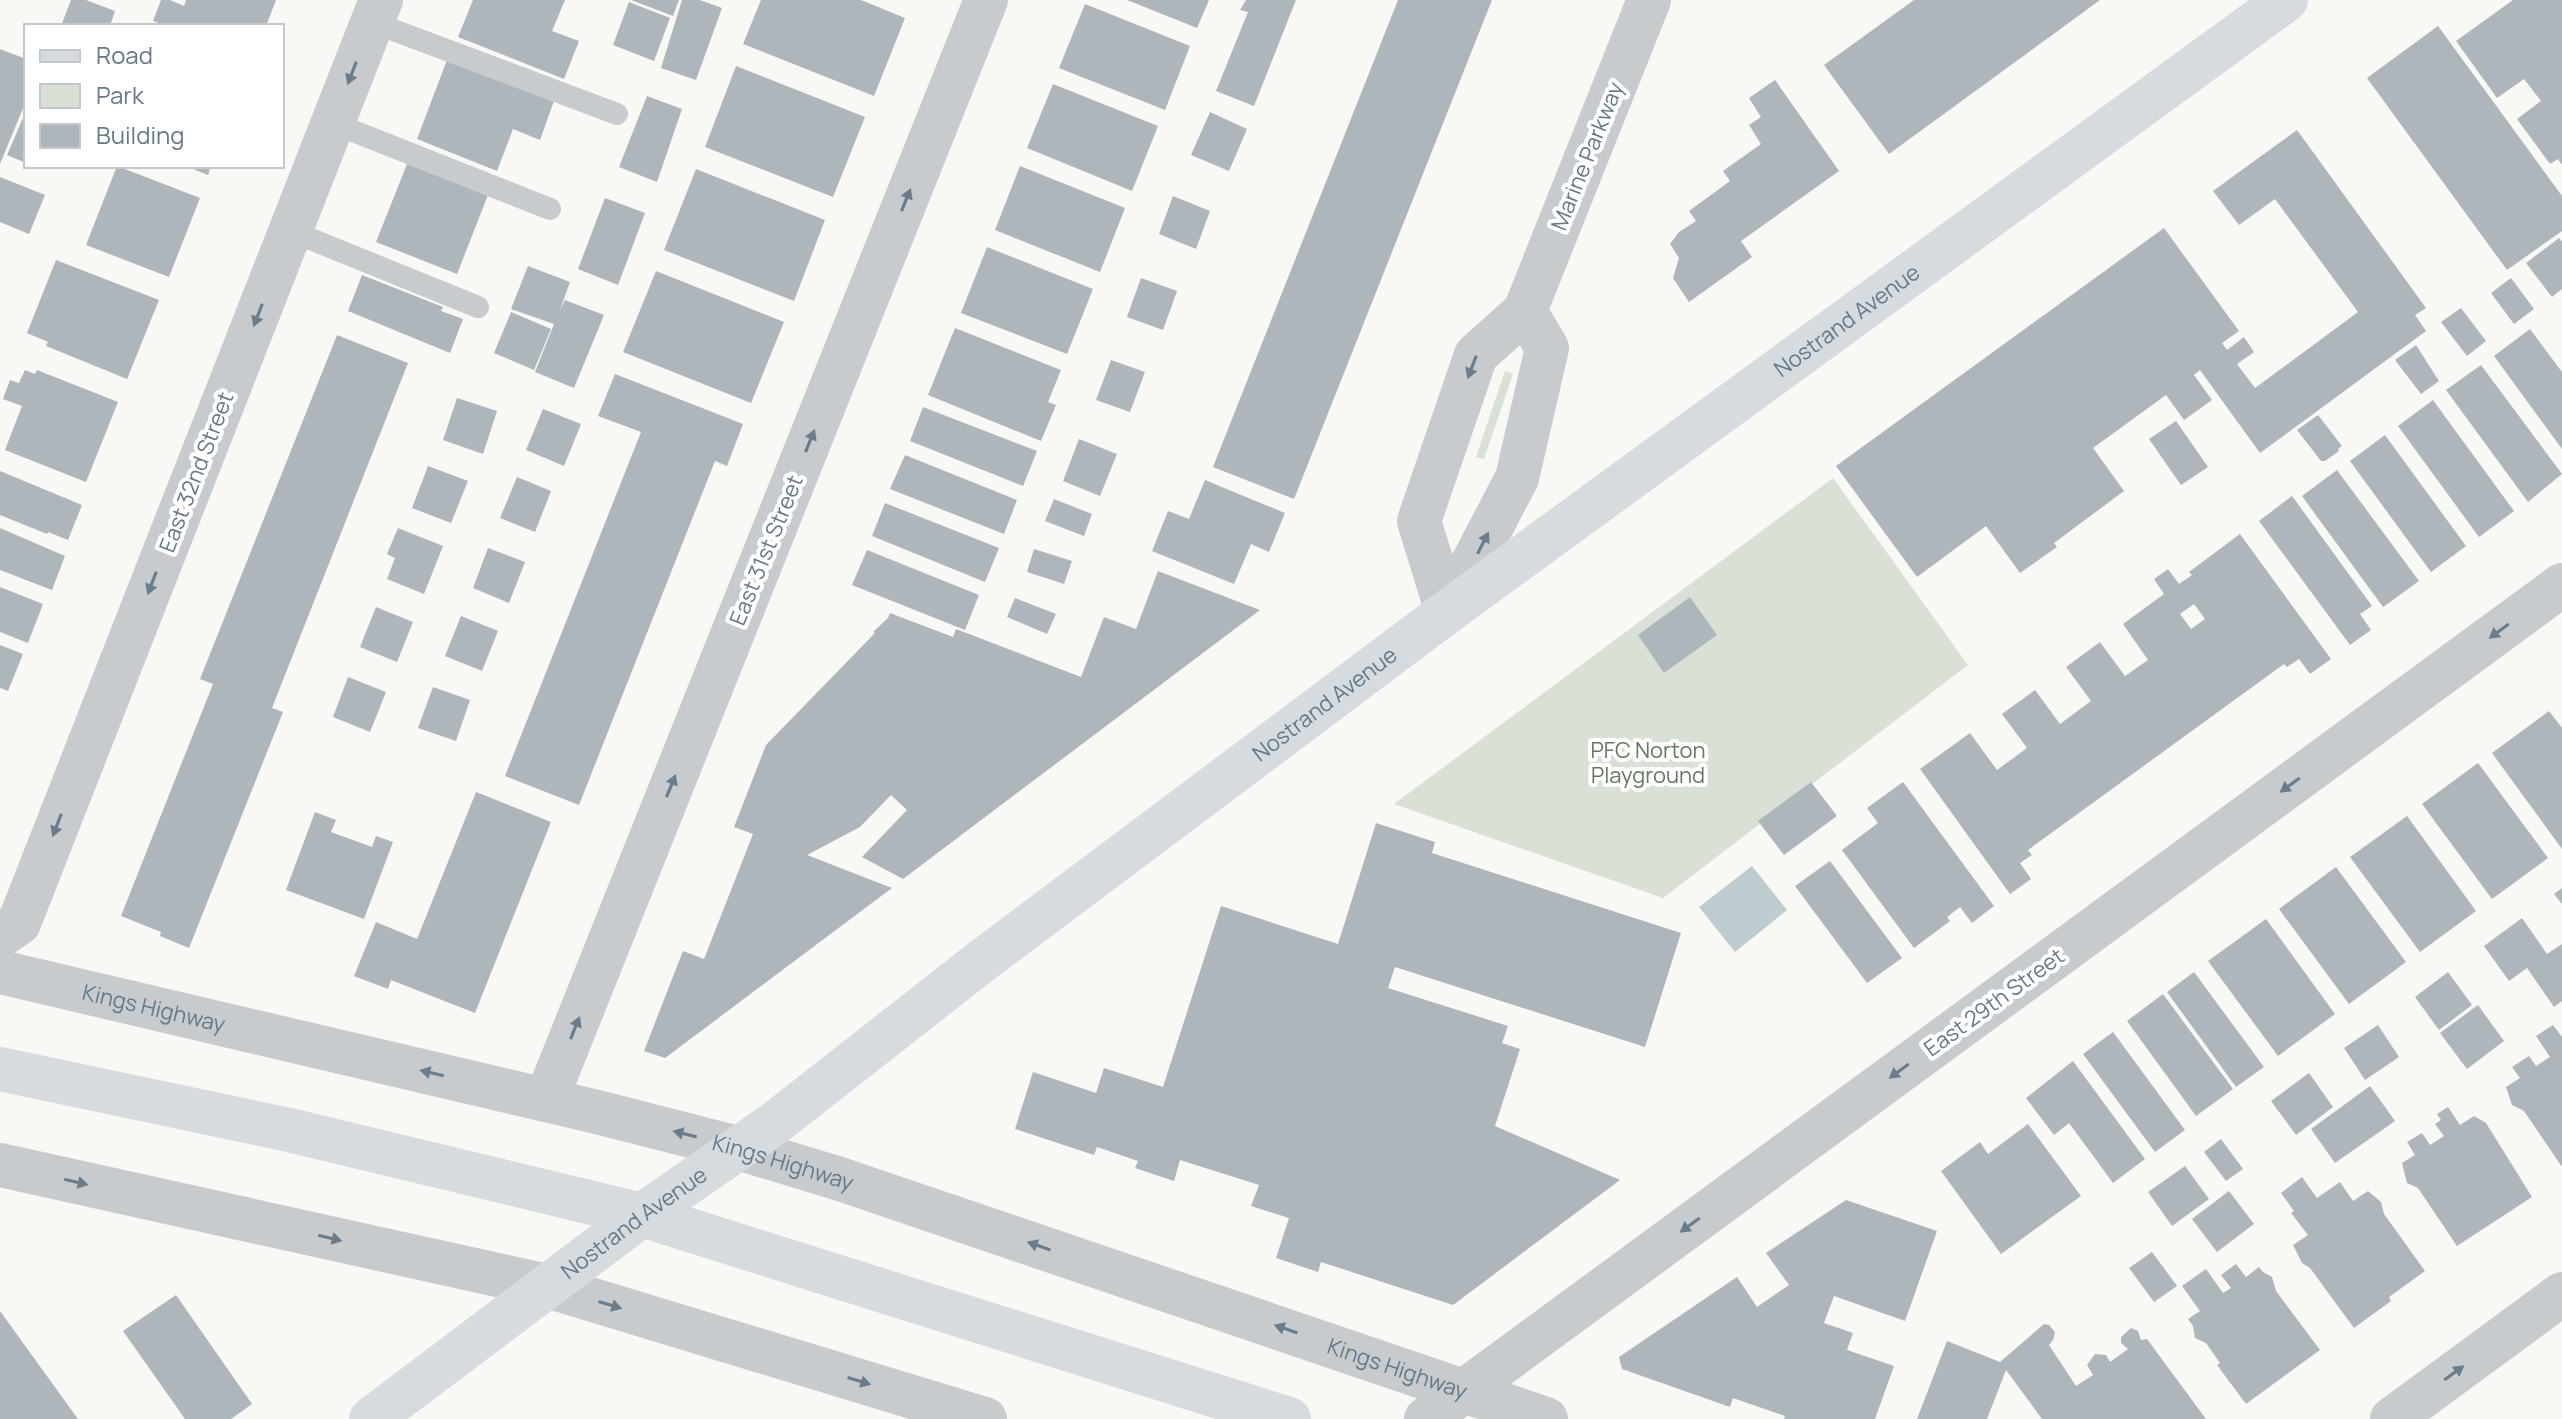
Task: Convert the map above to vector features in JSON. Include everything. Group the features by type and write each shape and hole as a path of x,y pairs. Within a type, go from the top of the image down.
{"main road":[{"name":"Nostrand Avenue","path":"371,1419 642,1215 775,1123 983,960 1447,612 2286,0"},
{"path":"0,1069 289,1130 642,1215 1289,1419"}],"street":[{"name":"East 31st Street","path":"546,1100 986,0"},
{"name":"Marine Parkway","path":"1447,612 1419,521 1476,355 1525,311 1649,0"},
{"name":"East 32nd Street","path":"0,936 19,923 376,11"},
{"path":"1447,612 1517,478 1547,348 1525,311"},
{"name":"East 29th Street","path":"1426,1419 2562,585"},
{"name":"Kings Highway","path":"0,972 738,1148 840,1179 1546,1419"},
{"path":"0,1165 547,1286 985,1419"},
{"path":"2392,1419 2562,1294"}],"lane":[{"path":"376,11 617,114"},
{"path":"333,123 550,209"},
{"path":"291,231 478,307"}],"green space":[{"path":"1505,371 1513,374 1484,459 1476,457"},
{"name":"PFC Norton Playground","path":"1833,478 1968,665 1663,898 1394,804"}],"shaded area":[{"path":"1752,866 1787,910 1735,952 1699,907"}],"building":[{"path":"71,0 86,0 115,11 111,24 62,24"},
{"path":"161,0 184,6 186,0 276,0 267,24 161,24 153,21"},
{"path":"473,0 565,0 552,31 579,41 564,79 458,37"},
{"path":"631,0 679,0 673,16"},
{"path":"682,0 700,0 722,8 696,80 661,68"},
{"path":"761,0 861,0 905,18 874,96 743,44"},
{"path":"1127,0 1209,0 1197,28"},
{"path":"1246,0 1296,0 1254,106 1216,91 1248,12 1240,10"},
{"path":"1398,0 1492,0 1294,499 1213,467"},
{"path":"1914,0 2100,0 1889,154 1824,65"},
{"path":"2513,0 2562,0 2562,165 2558,159 2550,164 2517,119 2541,101 2524,79 2497,98 2456,41"},
{"path":"629,2 670,18 654,61 613,45"},
{"path":"1085,4 1190,46 1165,110 1059,68"},
{"path":"2438,26 2562,196 2562,231 2507,270 2367,78"},
{"path":"0,49 24,58 24,106 0,164"},
{"path":"447,60 554,101 540,140 513,129 497,171 417,139"},
{"path":"736,66 865,117 833,197 705,147"},
{"path":"1775,80 1839,171 1741,241 1752,257 1689,302 1673,278 1679,258 1670,244 1679,232 1696,221 1689,211 1730,181 1723,171 1761,144 1749,125 1761,117 1749,98"},
{"path":"1053,84 1158,126 1132,191 1027,148"},
{"path":"647,96 682,109 657,182 619,167"},
{"path":"1210,112 1247,129 1229,171 1191,155"},
{"path":"24,116 24,162 7,155"},
{"path":"2297,130 2426,308 2415,315 2426,331 2260,453 2200,370 2194,375 2212,400 2184,420 2166,395 2093,448 2124,491 2054,543 2057,547 2020,573 1986,526 1917,577 1836,466 2164,228 2239,331 2222,343 2227,350 2244,337 2254,352 2237,364 2255,388 2358,312 2275,199 2239,225 2213,191"},
{"path":"407,164 488,195 457,274 376,242"},
{"path":"1020,166 1125,208 1100,272 995,230"},
{"path":"116,168 200,198 169,277 86,245"},
{"path":"191,168 210,168 208,175"},
{"path":"696,169 825,220 794,301 664,250"},
{"path":"0,177 45,195 29,234 0,222"},
{"path":"1173,196 1210,211 1196,249 1159,234"},
{"path":"605,198 645,213 618,285 578,269"},
{"path":"2559,238 2562,242 2562,289 2552,297 2526,263"},
{"path":"987,247 1093,289 1067,354 961,313"},
{"path":"56,260 159,300 127,379 46,346 48,342 27,333"},
{"path":"528,266 570,282 560,310 565,300 604,315 574,388 535,372 554,324 511,309"},
{"path":"656,271 784,322 751,403 623,352"},
{"path":"362,275 443,307 441,311 463,319 450,353 348,311"},
{"path":"1141,278 1177,291 1163,330 1127,317"},
{"path":"2511,278 2534,309 2514,324 2491,293"},
{"path":"2461,308 2486,341 2467,356 2441,322"},
{"path":"511,312 551,329 534,370 494,353"},
{"path":"955,328 1061,370 1048,402 1056,405 1041,441 928,395"},
{"path":"2530,329 2562,372 2562,449 2494,356"},
{"path":"337,335 408,363 272,708 283,712 189,948 160,936 161,932 121,916 213,684 200,679"},
{"path":"2416,345 2439,381 2421,394 2395,360"},
{"path":"1111,360 1145,372 1130,412 1096,400"},
{"path":"2481,365 2562,474 2528,502 2446,390"},
{"path":"25,370 35,374 37,370 118,402 86,482 5,450 22,406 3,399 10,380 19,383"},
{"path":"615,374 743,424 727,466 715,461 579,805 505,776 641,432 598,416"},
{"path":"457,398 497,411 483,454 443,440"},
{"path":"2433,400 2514,511 2479,537 2398,426"},
{"path":"923,407 1037,451 1023,486 910,441"},
{"path":"543,409 581,424 564,466 526,450"},
{"path":"2318,415 2342,446 2325,461 2321,461 2297,430"},
{"path":"2176,421 2208,467 2181,485 2149,439"},
{"path":"2385,435 2466,546 2431,572 2350,461"},
{"path":"1079,439 1117,454 1100,496 1063,481"},
{"path":"905,455 1017,500 1004,534 890,489"},
{"path":"428,466 468,481 451,523 412,508"},
{"path":"2337,470 2419,581 2383,607 2302,496"},
{"path":"0,471 82,505 68,540 0,515"},
{"path":"517,477 551,491 535,532 500,518"},
{"path":"1205,480 1285,513 1269,552 1251,544 1234,584 1152,551 1168,511 1189,519"},
{"path":"2292,496 2372,606 2360,614 2371,630 2350,645 2259,521"},
{"path":"1054,499 1092,514 1084,536 1045,521"},
{"path":"885,503 999,548 985,582 872,536"},
{"path":"0,528 65,556 52,590 0,570"},
{"path":"398,528 443,546 424,594 387,579 395,558 387,554"},
{"path":"2240,534 2331,659 2310,674 2299,659 2287,667 2284,664 2028,850 2032,855 2020,863 2031,879 2010,894 1920,769 1970,733 1997,770 2027,748 2002,714 2035,690 2060,724 2091,701 2066,667 2100,642 2125,676 2148,660 2123,624 2164,594 2154,579 2168,569 2179,584 2192,575 2189,572","holes":["2194,604 2205,619 2191,629 2180,614"]},
{"path":"488,548 525,562 509,603 473,588"},
{"path":"1034,549 1072,561 1064,584 1027,572"},
{"path":"867,550 979,595 965,630 852,585"},
{"path":"1158,571 1260,610 903,879 862,857 907,810 891,795 860,827 807,855 892,888 665,1058 644,1051 683,951 704,959 753,834 734,827 766,745 875,633 890,613 953,637 956,629 1081,677 1104,617 1136,629"},
{"path":"0,587 43,604 28,643 0,632"},
{"path":"1690,597 1717,635 1664,673 1638,635"},
{"path":"1015,598 1056,614 1047,634 1007,617"},
{"path":"376,607 413,622 397,662 360,647"},
{"path":"461,616 498,631 482,671 445,656"},
{"path":"0,645 23,654 8,691 0,688"},
{"path":"348,677 386,692 370,732 333,717"},
{"path":"433,687 470,700 456,741 418,728"},
{"path":"2549,711 2562,728 2562,849 2492,753"},
{"path":"2478,763 2548,858 2492,899 2422,804"},
{"path":"1811,782 1837,816 1784,855 1758,821"},
{"path":"1903,782 1994,906 1972,923 1960,907 1947,917 1950,921 1914,948 1842,850 1878,823 1867,808"},
{"path":"476,792 551,822 475,1013 391,980 388,989 354,976 376,922 417,939"},
{"path":"315,812 336,820 331,832 372,847 376,836 393,842 364,919 286,890"},
{"path":"2407,816 2476,911 2420,952 2350,857"},
{"path":"1376,823 1435,842 1432,853 1681,933 1645,1047 1395,967 1388,988 1508,1026 1502,1043 1520,1049 1495,1126 1620,1180 1453,1305 1321,1262 1318,1272 1276,1258 1289,1218 1251,1206 1259,1185 1180,1160 1174,1181 1135,1168 1138,1161 1097,1147 1094,1155 1015,1129 1033,1072 1096,1093 1104,1068 1163,1087 1221,906 1338,944"},
{"path":"1830,861 1902,958 1867,983 1795,886"},
{"path":"2336,867 2406,962 2349,1004 2279,909"},
{"path":"2562,888 2562,904 2554,894"},
{"path":"2522,918 2547,954 2562,944 2562,1001 2554,1007 2527,968 2509,981 2484,946"},
{"path":"2266,919 2335,1014 2278,1056 2208,961"},
{"path":"2194,972 2264,1067 2236,1087 2167,992"},
{"path":"2448,972 2472,1005 2439,1030 2415,997"},
{"path":"2163,994 2233,1089 2196,1116 2127,1021"},
{"path":"2478,1005 2504,1041 2467,1069 2440,1033"},
{"path":"2378,1025 2399,1057 2365,1080 2344,1048"},
{"path":"2553,1025 2562,1037 2562,1167 2524,1111 2512,1105 2506,1087 2520,1078 2512,1067 2529,1056 2536,1066 2550,1057 2536,1036"},
{"path":"2113,1032 2185,1130 2155,1152 2083,1054"},
{"path":"2073,1061 2145,1159 2113,1183 2069,1123 2054,1135 2026,1098"},
{"path":"2309,1073 2333,1107 2296,1135 2271,1101"},
{"path":"2370,1086 2395,1121 2335,1163 2311,1129"},
{"path":"2448,1107 2460,1125 2474,1116 2486,1123 2532,1197 2457,1246 2418,1188 2407,1183 2402,1163 2415,1155 2407,1142 2422,1133 2430,1145 2444,1136 2435,1124 2441,1120 2437,1114"},
{"path":"2028,1124 2081,1196 2001,1254 1941,1171 1980,1142 1988,1154"},
{"path":"2221,1139 2243,1169 2226,1181 2204,1152"},
{"path":"2185,1166 2209,1199 2172,1226 2148,1192"},
{"path":"2302,1177 2317,1198 2340,1182 2353,1201 2368,1191 2381,1202 2384,1214 2425,1271 2354,1328 2310,1268 2302,1263 2293,1245 2308,1235 2291,1213 2294,1211 2281,1193"},
{"path":"2229,1191 2254,1224 2217,1252 2192,1219"},
{"path":"1846,1200 1937,1231 1905,1321 1834,1296 1824,1323 1853,1333 1847,1350 1894,1366 1875,1419 1784,1419 1785,1416 1733,1398 1730,1407 1622,1369 1619,1357 1737,1277 1757,1307 1789,1285 1766,1253"},
{"path":"2152,1252 2177,1286 2154,1302 2129,1268"},
{"path":"2236,1264 2246,1277 2259,1267 2272,1277 2276,1291 2320,1350 2246,1404 2217,1365 2220,1363 2206,1343 2195,1338 2188,1319 2200,1311 2182,1286 2206,1269 2223,1293 2231,1288 2221,1275"},
{"path":"176,1295 252,1404 231,1419 185,1419 123,1331"},
{"path":"0,1311 78,1419 0,1419"},
{"path":"2044,1324 2055,1332 2049,1345 2076,1386 2093,1375 2087,1365 2095,1354 2106,1355 2110,1362 2128,1349 2121,1343 2121,1337 2131,1328 2138,1331 2141,1340 2147,1339 2206,1419 2042,1419 2006,1370 1987,1419 1917,1419 1947,1341 2000,1362"}]}
